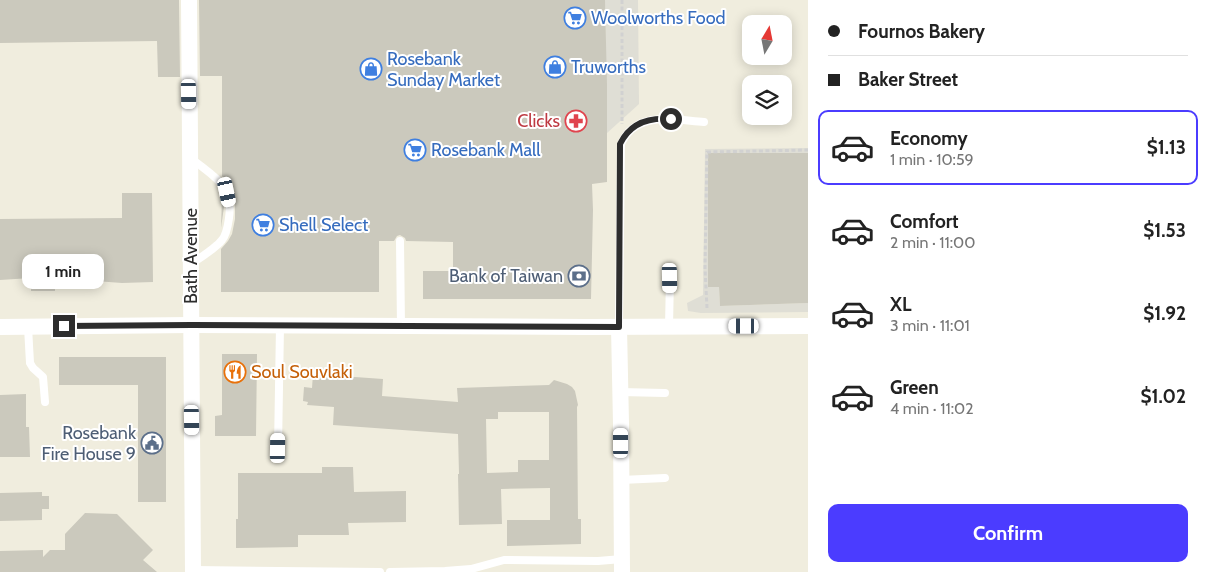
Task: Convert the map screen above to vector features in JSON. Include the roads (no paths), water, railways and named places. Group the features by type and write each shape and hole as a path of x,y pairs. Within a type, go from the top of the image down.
{"street":[{"name":"Bath Avenue","path":"189,0 193,571"},
{"path":"0,327 191,325 401,327 808,326"},
{"path":"619,327 622,565"}],"lane":[{"path":"619,327 620,144 623,138 636,125 657,119 704,122"},
{"path":"190,158 221,182 227,192 230,203 226,234 222,241 190,265"},
{"path":"400,241 401,327"},
{"path":"669,327 670,278"},
{"path":"278,448 280,326"},
{"path":"28,327 30,363 43,377 45,402"},
{"path":"620,392 665,393"},
{"path":"621,480 665,478"},
{"path":"390,572 445,572 472,569 504,560 598,561 622,565"},
{"path":"193,571 380,572"}],"place":[{"name":"Woolworths Food","path":"575,18"},
{"name":"Truworths","path":"555,67"},
{"name":"Rosebank Sunday Market","path":"371,69"},
{"name":"Clicks","path":"576,121"},
{"name":"Rosebank Mall","path":"415,150"},
{"name":"Shell Select","path":"263,225"},
{"name":"Bank of Taiwan","path":"579,276"},
{"name":"Soul Souvlaki","path":"235,372"},
{"name":"Rosebank Fire House 9","path":"152,443"}]}
